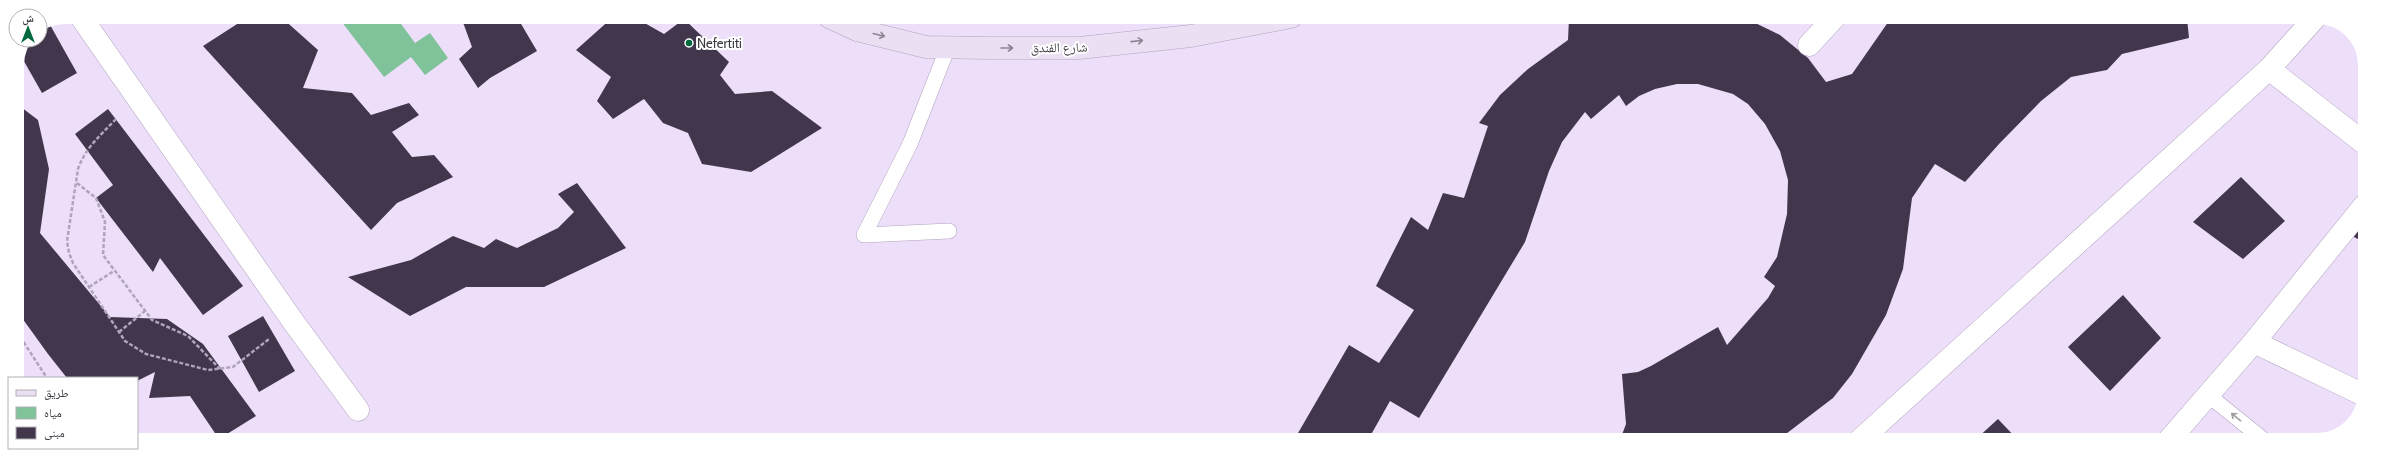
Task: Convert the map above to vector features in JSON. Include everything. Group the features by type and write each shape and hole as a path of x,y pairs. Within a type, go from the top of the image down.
{"street":[{"path":"86,24 292,320 358,410"},
{"name":"شارع الفندق","path":"844,24 857,30 926,46 1079,48 1191,36 1258,24"},
{"path":"1809,45 1828,24"},
{"path":"1868,433 2269,69 2310,24"},
{"path":"2269,69 2358,138"},
{"path":"2175,433 2254,342 2358,213"},
{"path":"2254,342 2358,392"}],"lane":[{"path":"948,47 910,144 864,235 949,232"},
{"path":"2208,395 2255,433"}],"path":[{"path":"136,96 87,149 78,169 67,241 74,263 119,332 134,349 146,354 208,370 233,367 292,320"},
{"path":"76,183 96,198 105,222 103,255 114,271 152,320 188,336 220,369"},
{"path":"89,287 114,271"},
{"path":"119,332 145,311"},
{"path":"24,343 46,377"}],"water":[{"path":"343,24 401,24 415,43 430,33 448,58 425,75 411,57 384,77"}],"building":[{"path":"237,24 289,24 318,50 303,88 352,93 371,115 409,103 419,115 392,132 412,157 434,155 453,177 397,203 371,230 203,46"},
{"path":"464,24 521,24 537,51 490,78 478,88 459,59 472,47"},
{"path":"605,24 646,24 664,34 677,24 689,24 729,62 720,75 735,94 772,91 822,128 751,172 702,164 688,133 663,123 644,99 613,119 597,101 611,77 576,50"},
{"path":"1569,24 1757,24 1780,35 1808,58 1826,82 1852,74 1887,24 2188,24 2189,38 2122,54 2107,70 2071,77 2041,101 1999,144 1965,182 1935,164 1912,198 1903,269 1886,315 1852,374 1833,398 1787,433 1623,433 1626,424 1622,374 1638,372 1651,366 1718,327 1727,345 1768,298 1775,286 1764,277 1777,257 1787,214 1788,180 1780,151 1765,124 1748,104 1733,94 1698,84 1677,84 1655,89 1639,96 1626,106 1619,95 1591,119 1585,112 1562,142 1549,171 1525,242 1419,418 1390,401 1372,433 1298,433 1349,345 1379,363 1414,310 1376,286 1411,217 1428,230 1443,193 1464,198 1488,126 1479,123 1500,95 1528,69 1568,40"},
{"path":"51,27 77,73 42,93 24,62 27,49 48,48 48,28"},
{"path":"24,109 38,120 49,169 40,233 110,317 167,319 203,344 256,416 229,433 215,433 190,396 149,398 155,372 138,380 138,377 66,377 24,321"},
{"path":"108,109 243,286 203,315 160,258 153,272 96,198 113,185 75,134"},
{"path":"2241,177 2285,221 2243,259 2193,222"},
{"path":"577,183 626,248 544,287 466,287 410,316 348,277 411,260 453,236 484,248 496,239 517,248 558,228 574,212 558,194"},
{"path":"2358,228 2358,239 2352,236"},
{"path":"2123,295 2161,338 2110,391 2068,347"},
{"path":"263,316 295,371 259,392 228,336"},
{"path":"1998,419 2011,433 1983,433"}],"place":[{"name":"Nefertiti","path":"689,43"}]}
